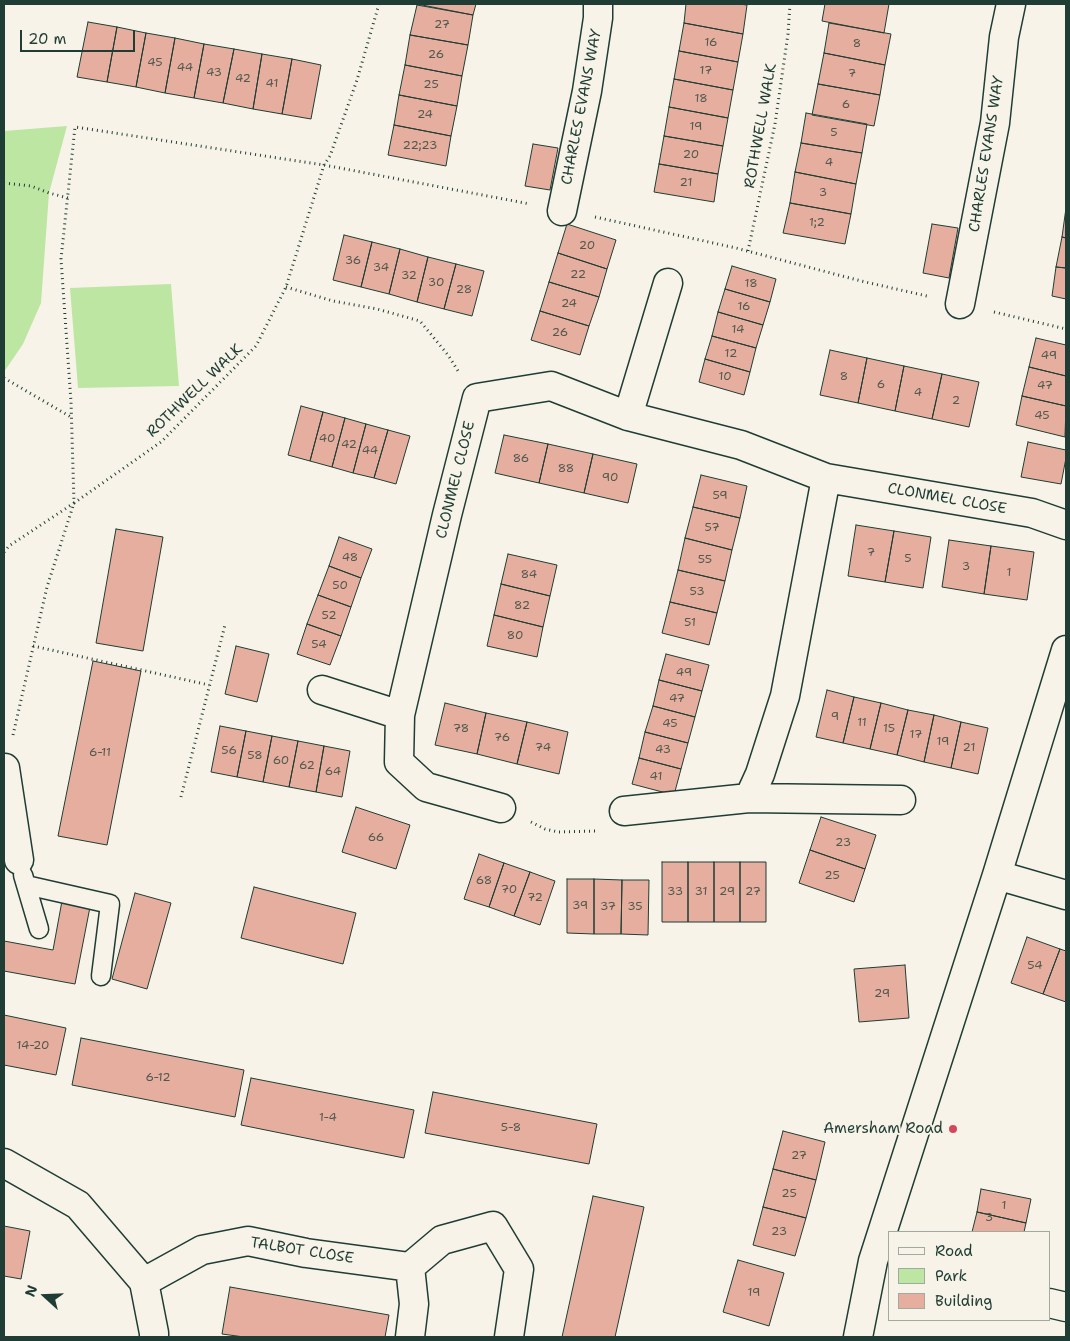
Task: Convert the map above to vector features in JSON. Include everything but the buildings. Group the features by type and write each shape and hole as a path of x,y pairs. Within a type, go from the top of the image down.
{"street":[{"name":"CHARLES EVANS WAY","path":"562,210 587,91 598,18 598,4"},
{"name":"CHARLES EVANS WAY","path":"960,304 995,123 1004,37 1010,4"},
{"path":"628,416 668,283"},
{"name":"CLONMEL CLOSE","path":"501,808 426,787 399,762 400,715 447,514 477,398 551,386 628,416 741,445 826,478 1032,513 1066,524"},
{"path":"749,798 760,774 785,696 826,478"},
{"path":"891,1231 1066,650"},
{"path":"322,690 400,715"},
{"path":"4,768 22,873"},
{"path":"624,810 749,798 902,800"},
{"path":"997,875 1066,895"},
{"path":"4,1162 78,1205 144,1282 154,1337"},
{"path":"410,1337 414,1304 410,1267 442,1240 493,1226 519,1269 508,1337"},
{"path":"858,1337 888,1240"},
{"name":"TALBOT CLOSE","path":"144,1282 202,1250 248,1241 306,1253 410,1267"},
{"path":"1050,1303 1066,1307"}],"lane":[{"path":"22,873 39,929"},
{"path":"22,873 110,904 100,976"}],"path":[{"name":"ROTHWELL WALK","path":"4,552 9,546 161,442 256,346 286,288 324,165 330,156 356,80 379,4"},
{"name":"ROTHWELL WALK","path":"748,251 775,124 788,34 790,4"},
{"path":"4,768 47,587 74,503 71,402 61,259 75,127"},
{"path":"4,183 31,186 68,198"},
{"path":"286,288 420,321 448,355 477,398"},
{"path":"4,378 71,417"},
{"path":"181,797 226,625"},
{"path":"33,646 209,685"},
{"path":"501,808 545,829 558,832 599,831 624,810"}],"green space":[{"path":"67,126 49,193 41,303 23,344 4,372 4,131"},
{"path":"171,284 179,386 78,388 70,288"}],"place":[{"name":"Amersham Road","path":"953,1129"}]}
